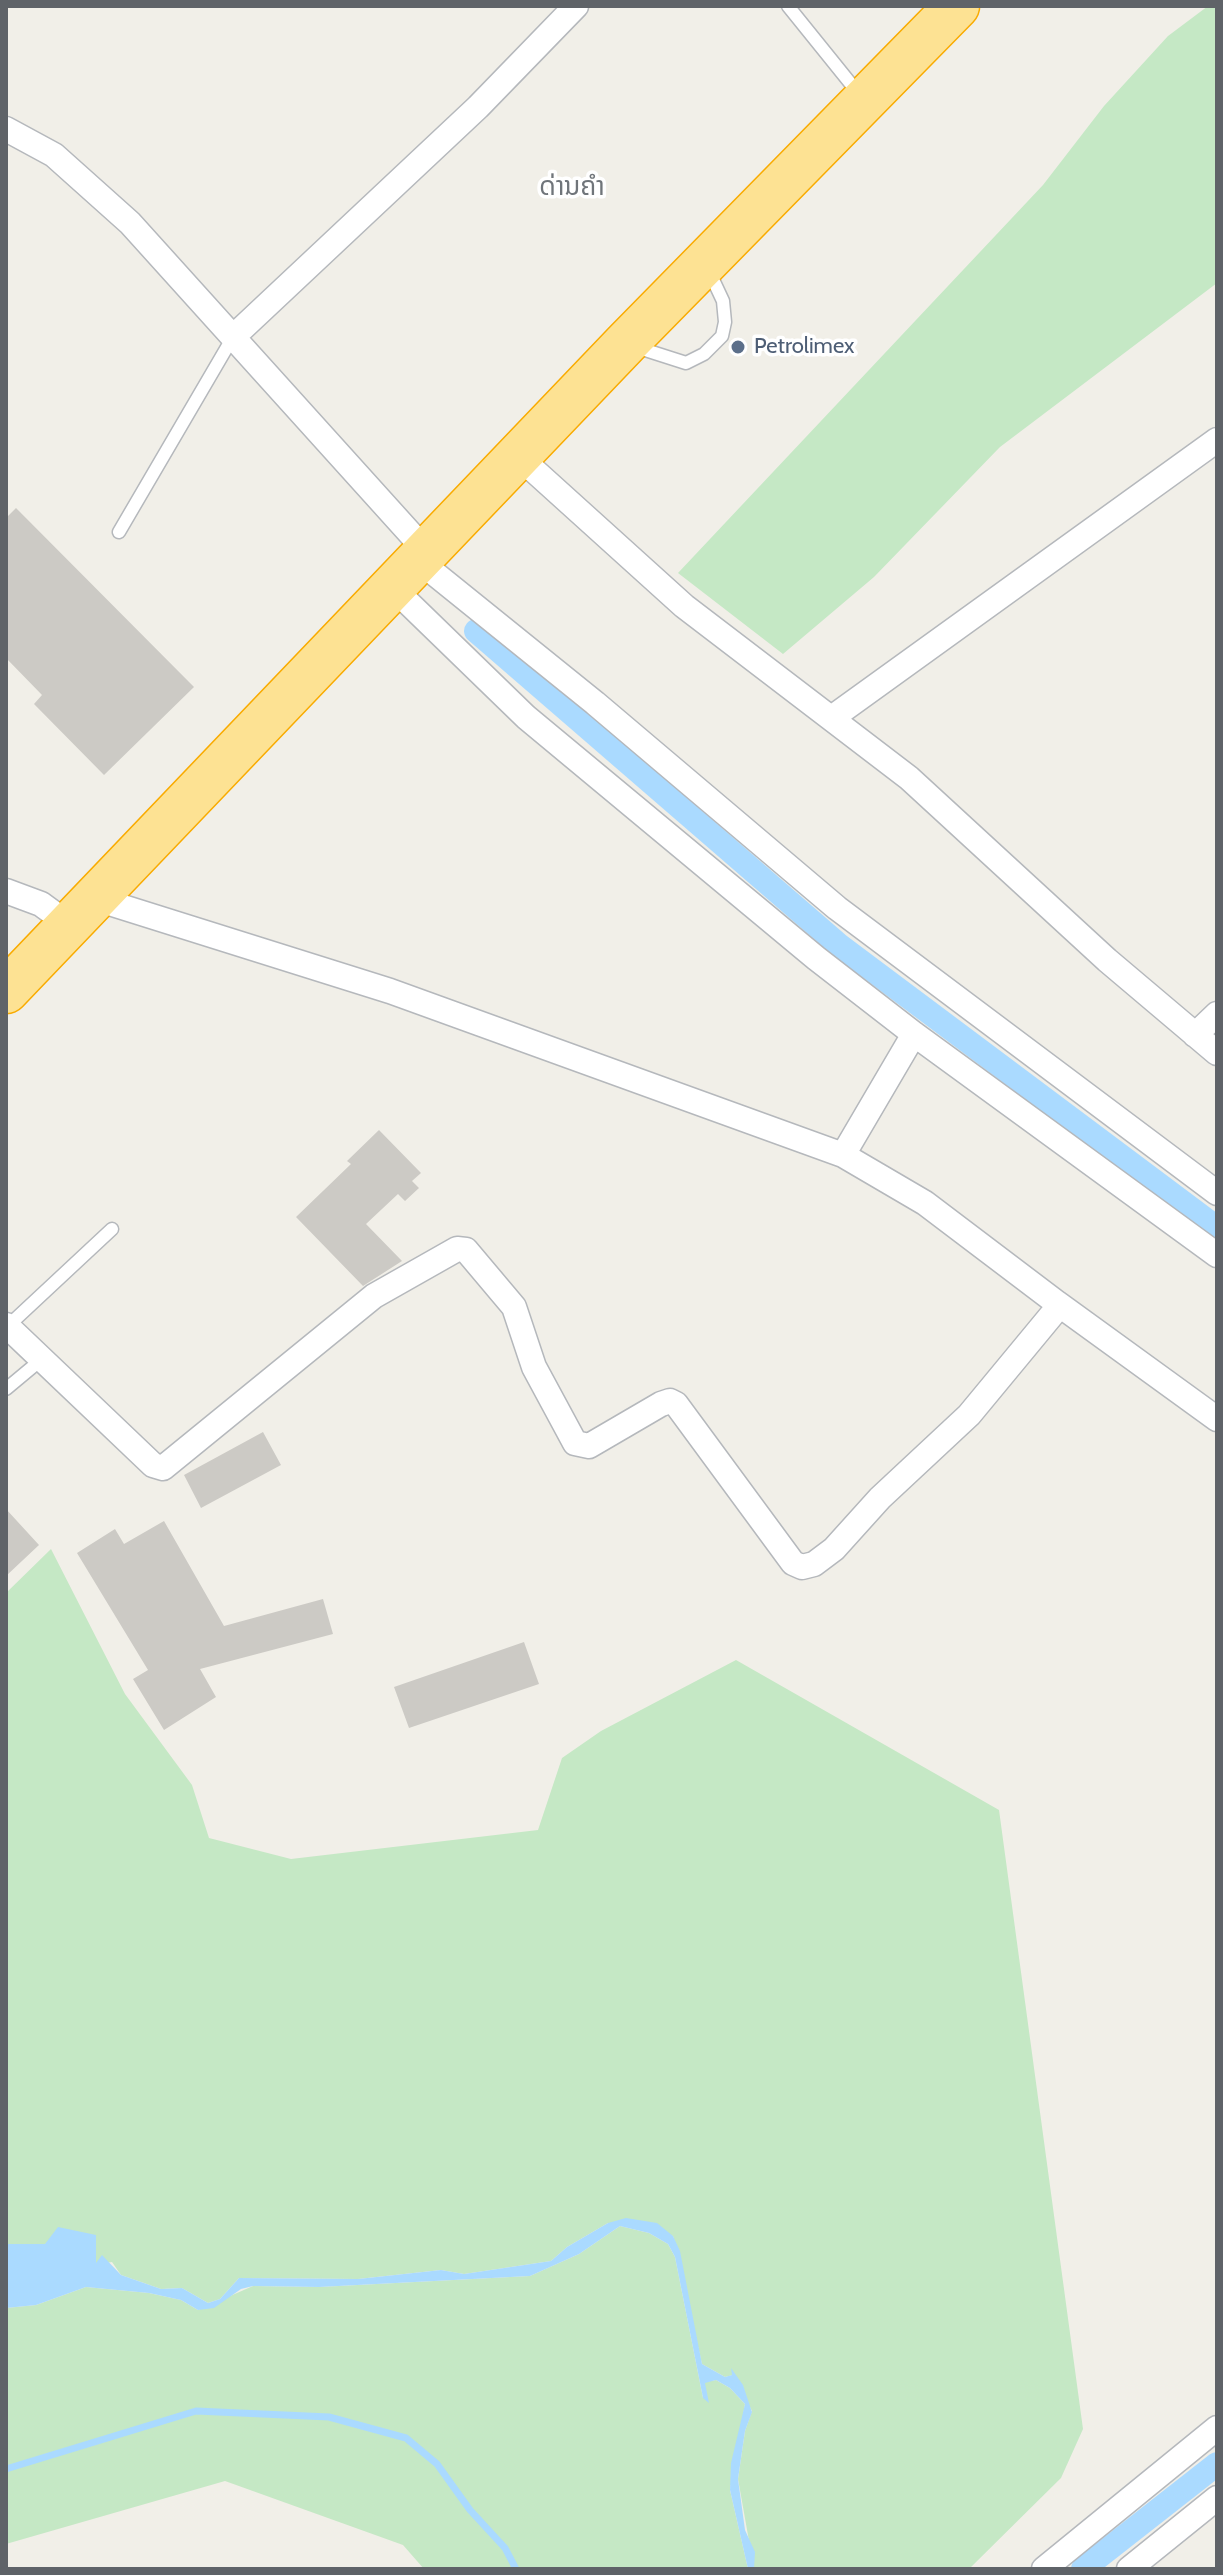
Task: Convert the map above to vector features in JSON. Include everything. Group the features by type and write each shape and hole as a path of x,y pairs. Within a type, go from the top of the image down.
{"highway":[{"path":"6,991 84,913 626,343 957,6"}],"street":[{"path":"233,337 478,107 576,6"},
{"path":"6,129 54,155 92,185 233,337 526,717 628,805 914,1034 1217,1255"},
{"path":"833,717 1217,440"},
{"path":"518,456 684,606 909,778 1107,960 1217,1053"},
{"path":"412,567 595,703 837,908 1217,1193"},
{"path":"6,891 41,904 390,991 843,1155 925,1203 1217,1419"},
{"path":"1195,1035 1217,1014"},
{"path":"843,1155 914,1034"},
{"path":"7,1325 153,1465 163,1468 374,1296 457,1249 466,1250 514,1307 534,1367 575,1443 581,1447 589,1446 661,1404 670,1401 676,1404 793,1563 802,1567 814,1564 834,1549 880,1498 969,1415 1055,1311 1057,1303"},
{"path":"1044,2569 1217,2428"},
{"path":"1129,2569 1217,2498"}],"lane":[{"path":"788,6 864,100"},
{"path":"626,343 686,363 722,336 723,301 704,263"},
{"path":"119,532 233,337"},
{"path":"7,1325 112,1229"},
{"path":"6,1389 42,1359"}],"green space":[{"path":"1208,6 1217,6 1217,283 1000,447 874,577 783,654 678,573 1043,185 1104,106 1168,36"},
{"path":"51,1549 125,1694 192,1785 209,1838 291,1859 538,1830 562,1758 601,1731 736,1660 999,1810 1083,2429 1061,2478 969,2569 754,2569 738,2479 745,2431 752,2411 733,2375 725,2377 702,2364 673,2236 608,2223 567,2247 551,2261 464,2274 441,2270 358,2279 239,2278 220,2299 208,2303 182,2288 161,2289 121,2275 112,2262 96,2265 96,2235 45,2244 6,2244 6,1593"},
{"path":"620,2226 649,2233 668,2244 675,2257 703,2398 705,2382 716,2380 730,2388 745,2404 730,2490 748,2569 424,2569 403,2545 225,2481 6,2544 6,2308 36,2305 86,2287 149,2293 181,2300 198,2310 253,2286 319,2287 530,2276 579,2254"}],"water":[{"path":"626,2218 657,2223 673,2236 680,2251 702,2364 725,2377 732,2375 731,2368 743,2385 752,2412 745,2431 738,2479 745,2530 755,2552 754,2569 748,2569 730,2490 731,2463 745,2404 730,2388 716,2380 705,2383 709,2403 703,2398 675,2257 668,2244 649,2233 620,2226 579,2254 530,2276 319,2287 253,2286 241,2289 214,2308 198,2310 181,2300 149,2293 86,2287 36,2305 6,2308 6,2244 45,2244 58,2227 96,2235 96,2263 102,2255 121,2275 161,2289 182,2288 208,2303 220,2299 239,2278 358,2279 441,2270 464,2274 551,2261 567,2247 608,2223"}],"building":[{"path":"16,508 194,687 104,775 34,704 42,695 6,658 6,518"},
{"path":"379,1130 421,1173 412,1181 419,1188 405,1201 398,1194 366,1224 402,1261 363,1286 296,1217 351,1164 347,1161"},
{"path":"263,1432 281,1465 201,1508 184,1475"},
{"path":"6,1509 39,1545 6,1576"},
{"path":"164,1521 224,1626 323,1599 333,1634 200,1669 216,1697 164,1730 133,1679 148,1670 77,1553 115,1529 124,1544"},
{"path":"524,1642 539,1684 409,1728 394,1687"}],"waterway":[{"path":"476,631 839,945 1217,1228"},
{"path":"6,2469 196,2411 329,2417 406,2438 437,2464 470,2510 505,2548 516,2569"},
{"path":"1083,2569 1217,2464"}],"place":[{"name":"Petrolimex","path":"738,347"}],"district":[{"name":"ດ່ານຄໍາ","path":"572,187"}]}
